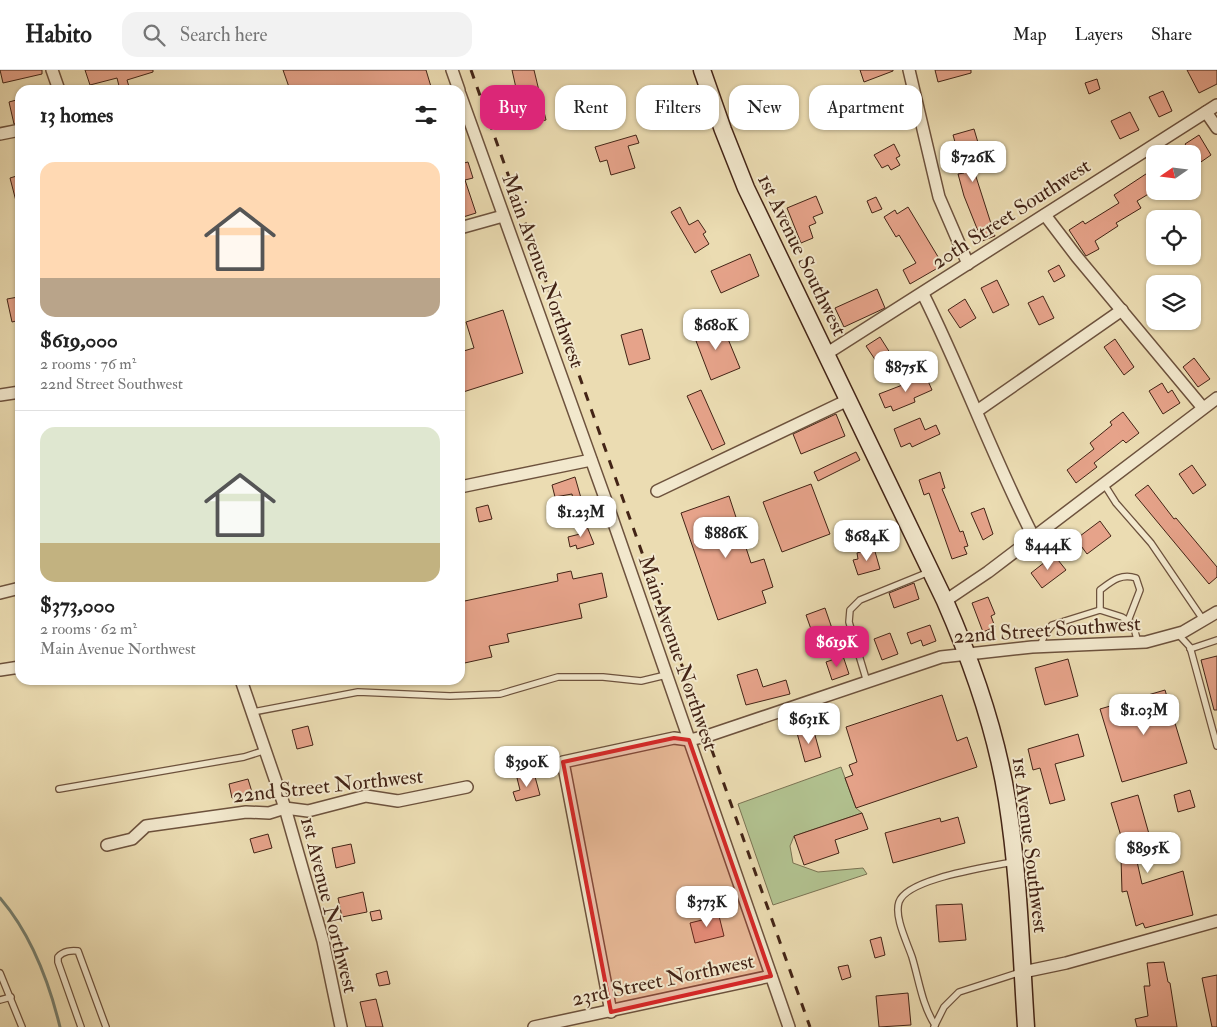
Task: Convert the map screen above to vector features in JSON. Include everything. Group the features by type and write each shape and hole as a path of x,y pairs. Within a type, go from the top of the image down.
{"main road":[{"name":"1st Avenue Southwest","path":"702,70 729,147 746,188 931,571 968,654 1000,762 1014,862 1026,1027"}],"street":[{"path":"52,70 57,85"},
{"path":"452,70 457,85"},
{"path":"909,70 939,197 968,264"},
{"name":"20th Street Southwest","path":"826,354 1217,105"},
{"name":"Main Avenue Northwest","path":"465,108 591,460 789,1027"},
{"path":"1206,112 1217,128"},
{"path":"0,134 15,131"},
{"path":"1045,215 1203,408"},
{"path":"465,227 503,216"},
{"path":"922,294 954,356 1015,501 1034,538"},
{"path":"977,411 1122,310"},
{"path":"0,395 15,393"},
{"path":"945,601 1034,538 1217,398"},
{"path":"657,491 741,449 848,400"},
{"path":"465,486 591,460"},
{"path":"0,593 15,589"},
{"name":"22nd Street Southwest","path":"688,740 706,736 933,660 1040,646 1161,640 1204,621 1217,612"},
{"path":"0,670 15,668"},
{"name":"1st Avenue Northwest","path":"243,685 285,808 323,941 341,1027"},
{"path":"611,1012 563,762 674,738 688,740"},
{"name":"22nd Street Northwest","path":"107,845 132,839 146,826 246,812 269,813 285,808 308,811 366,796 398,801 467,787"},
{"path":"1023,972 1066,963 1217,921"},
{"name":"23rd Street Northwest","path":"534,1027 611,1012 771,976"}],"lane":[{"path":"1104,484 1116,503 1151,543 1204,621"},
{"path":"867,682 849,622 850,610 860,600 931,571"},
{"path":"1100,610 1100,590 1115,579 1123,576 1136,578 1140,590 1128,621"},
{"path":"1040,646 1045,634 1057,622 1100,610 1128,621 1136,630 1138,642"},
{"path":"1178,634 1190,649 1217,746"},
{"path":"1190,649 1217,640"},
{"path":"253,712 358,692 450,696 500,694 558,678 604,677 641,681 666,675"},
{"path":"59,789 244,757 266,750"},
{"path":"935,1026 929,1015 900,918 898,903 902,896 911,889 930,881 1014,862"},
{"path":"81,1027 58,962 58,957 61,954 73,950 78,951 84,965 106,1027"},
{"path":"935,1026 944,1007 959,992 1001,977 1023,972"},
{"path":"0,973 22,1027"},
{"path":"0,1000 11,997"}],"highlighted area":[{"path":"674,738 689,740 771,976 611,1012 563,762"}],"green space":[{"path":"841,767 856,808 862,813 794,836 790,846 793,863 818,872 863,868 867,874 773,905 738,804"}],"building":[{"path":"0,70 42,70 42,74 3,83"},
{"path":"85,70 153,70 153,72 127,80 128,85 119,85 117,78 90,85"},
{"path":"283,70 426,70 430,85 288,85"},
{"path":"512,70 534,70 538,85 515,85"},
{"path":"860,70 893,70 893,71 864,82"},
{"path":"935,70 971,70 971,73 938,82"},
{"path":"1187,70 1217,70 1217,84 1199,93"},
{"path":"1097,79 1100,89 1089,94 1085,83"},
{"path":"1163,91 1172,111 1159,117 1149,97"},
{"path":"15,100 15,124 14,124 9,102"},
{"path":"1130,112 1139,130 1120,139 1111,121"},
{"path":"974,129 979,146 976,148 978,156 970,158 995,236 982,241 964,196 958,174 964,173 953,135"},
{"path":"636,135 639,143 628,146 635,168 611,175 607,160 600,162 595,147"},
{"path":"1199,135 1211,155 1201,162 1201,145 1185,144"},
{"path":"894,144 900,156 896,158 900,165 891,170 888,165 882,168 874,155"},
{"path":"468,162 473,178 465,180 465,163"},
{"path":"1146,174 1146,196 1137,201 1141,208 1116,223 1118,226 1095,241 1099,249 1086,256 1069,230 1083,221 1085,224 1119,203 1114,195"},
{"path":"15,176 15,197 10,178"},
{"path":"465,180 476,213 465,216"},
{"path":"816,196 823,213 813,217 816,223 809,226 813,238 801,243 787,208"},
{"path":"876,197 882,209 872,213 867,201"},
{"path":"680,207 689,225 698,220 706,232 703,234 709,244 695,253 671,212"},
{"path":"908,207 943,265 910,284 903,270 916,263 899,235 896,237 884,217 895,210 897,214"},
{"path":"750,254 759,276 721,293 711,271"},
{"path":"1059,265 1065,276 1054,282 1048,271"},
{"path":"997,280 1009,305 993,313 981,288"},
{"path":"877,289 885,308 844,327 835,308"},
{"path":"1043,296 1054,318 1039,325 1028,303"},
{"path":"15,298 15,321 12,322 7,299"},
{"path":"965,299 976,318 960,328 948,310"},
{"path":"503,310 523,373 465,391 465,351 474,348 466,322"},
{"path":"721,322 740,368 711,380 693,333"},
{"path":"642,329 650,359 629,365 621,335"},
{"path":"880,337 892,356 878,364 866,346"},
{"path":"1115,339 1134,367 1124,375 1104,347"},
{"path":"1194,358 1210,379 1198,387 1183,367"},
{"path":"924,372 932,390 914,398 915,402 893,411 891,406 885,408 879,394 918,379 916,375"},
{"path":"1162,383 1168,393 1172,390 1180,403 1163,414 1149,391"},
{"path":"701,390 725,444 712,450 687,396"},
{"path":"1123,412 1139,433 1126,443 1123,440 1094,463 1097,467 1076,483 1067,470 1094,449 1090,443 1112,425 1110,422"},
{"path":"836,414 845,436 801,454 793,434"},
{"path":"920,418 925,430 936,425 940,434 912,447 910,443 901,447 894,429"},
{"path":"856,452 860,460 818,481 814,472"},
{"path":"1192,465 1206,485 1193,494 1179,474"},
{"path":"940,472 945,488 942,489 960,532 963,531 968,546 964,547 967,554 952,559 929,493 924,495 919,480"},
{"path":"575,477 581,498 573,500 572,494 555,497 552,485"},
{"path":"811,484 830,534 782,552 763,502"},
{"path":"1148,485 1174,519 1176,518 1217,567 1217,577 1209,584 1135,495"},
{"path":"729,496 751,563 764,559 773,587 762,591 766,603 718,620 681,513"},
{"path":"488,505 492,519 479,522 476,508"},
{"path":"984,508 993,534 983,540 971,513"},
{"path":"1100,521 1111,536 1087,554 1076,539"},
{"path":"586,524 594,544 577,549 576,545 570,547 568,537 580,534 578,527"},
{"path":"874,548 880,569 858,575 853,560 858,559 857,553"},
{"path":"1054,555 1066,570 1042,588 1031,573"},
{"path":"571,571 573,579 602,573 607,597 579,604 582,618 507,634 509,642 489,646 492,657 465,663 465,601 558,581 557,574"},
{"path":"914,583 919,599 894,608 889,593"},
{"path":"988,597 995,614 991,616 995,627 983,632 972,603"},
{"path":"825,608 836,640 817,646 806,615"},
{"path":"930,625 936,641 923,646 921,640 911,644 907,633"},
{"path":"890,633 898,654 882,660 874,639"},
{"path":"843,656 849,674 832,680 826,662"},
{"path":"1217,656 1217,710 1214,710 1201,660"},
{"path":"1068,659 1078,696 1045,705 1035,668"},
{"path":"757,669 763,687 786,680 790,694 746,705 737,675"},
{"path":"1165,690 1187,763 1122,782 1100,709"},
{"path":"942,695 957,741 967,737 977,767 856,808 845,778 853,775 849,765 857,762 846,727"},
{"path":"308,726 313,745 297,749 292,730"},
{"path":"813,728 821,757 805,762 797,733"},
{"path":"1078,734 1084,756 1055,764 1065,800 1050,804 1040,768 1033,770 1028,749"},
{"path":"534,773 540,795 516,801 513,792 520,790 517,778"},
{"path":"248,779 252,792 232,798 229,784"},
{"path":"1190,790 1195,807 1178,812 1174,795"},
{"path":"1138,795 1149,834 1132,839 1142,884 1183,871 1193,915 1145,928 1143,923 1136,926 1127,891 1122,892 1121,858 1127,856 1111,803"},
{"path":"862,813 868,829 835,840 839,853 804,865 794,836"},
{"path":"958,817 965,843 893,863 885,833 940,818 941,822"},
{"path":"268,834 272,848 254,853 250,839"},
{"path":"351,844 355,863 336,868 332,848"},
{"path":"363,892 367,912 342,917 338,898"},
{"path":"962,904 966,940 939,942 936,905"},
{"path":"380,910 382,919 372,921 370,912"},
{"path":"714,912 715,917 719,916 724,936 695,943 690,923 702,920 701,915"},
{"path":"881,937 885,955 875,958 870,940"},
{"path":"1164,962 1168,982 1170,983 1177,1027 1137,1027 1135,1019 1148,1016 1144,986 1150,986 1147,963"},
{"path":"848,965 851,977 842,980 838,967"},
{"path":"387,971 390,984 379,986 376,974"},
{"path":"1217,975 1217,1027 1212,1027 1202,978"},
{"path":"908,993 911,1025 879,1027 876,996"},
{"path":"376,999 383,1027 366,1027 360,1002"}],"waterway":[{"path":"0,898 21,927 38,959 60,1027"}],"railway":[{"path":"471,70 810,1027"}]}
